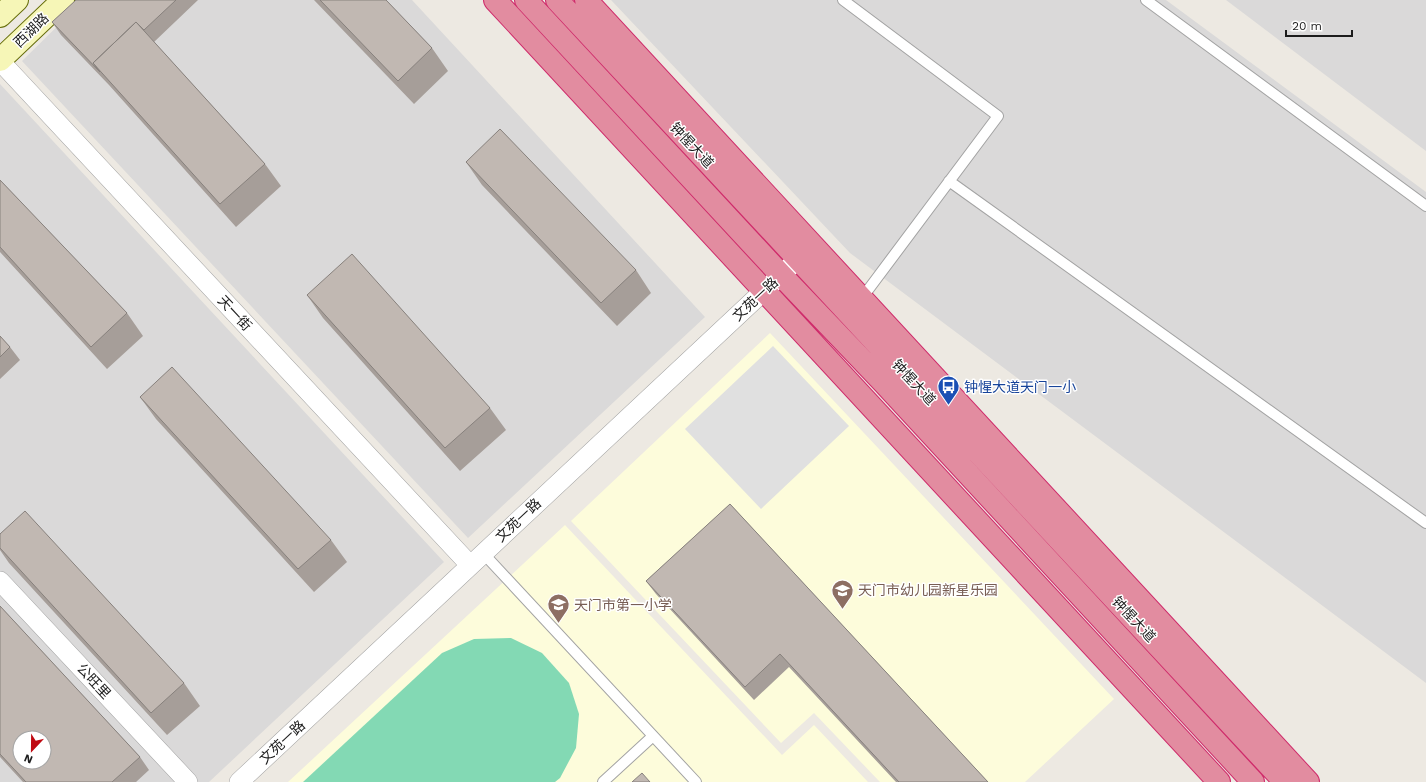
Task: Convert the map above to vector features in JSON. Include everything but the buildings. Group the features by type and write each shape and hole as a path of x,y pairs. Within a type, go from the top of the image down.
{"highway":[{"path":"495,0 1219,782"},
{"name":"钟惺大道","path":"526,0 781,275 895,395 1253,782"},
{"name":"钟惺大道","path":"557,0 923,391 1285,782"},
{"path":"586,0 1308,782"}],"main road":[{"path":"0,16 17,0"},
{"name":"西湖路","path":"0,61 63,0"}],"street":[{"name":"天一街","path":"0,61 477,559"},
{"name":"文苑一路","path":"239,782 798,259"},
{"name":"公旺里","path":"0,581 188,782"}],"lane":[{"path":"843,0 998,116 862,298"},
{"path":"1146,0 1426,206"},
{"path":"949,181 1426,523"},
{"path":"477,559 653,736 696,782"},
{"path":"603,782 653,736"}],"shaded area":[{"path":"84,0 412,0 705,317 468,538 22,61"},
{"path":"611,0 1166,0 1426,192 1426,683 850,253"},
{"path":"1226,0 1426,0 1426,151"},
{"path":"0,84 444,562 209,782 0,782"},
{"name":"天门市幼儿园新星乐园","path":"770,333 1114,699 1025,782 880,782 814,713 781,743 571,521"},
{"path":"773,346 849,426 761,509 685,429"},
{"name":"天门市第一小学","path":"565,525 782,755 814,725 868,782 288,782"}],"green space":[{"path":"511,638 542,653 569,683 579,714 576,748 560,778 555,782 303,782 442,653 474,639"}],"place":[{"name":"钟惺大道天门一小","path":"949,406"},
{"name":"天门市幼儿园新星乐园","path":"843,610"},
{"name":"天门市第一小学","path":"558,624"}]}
